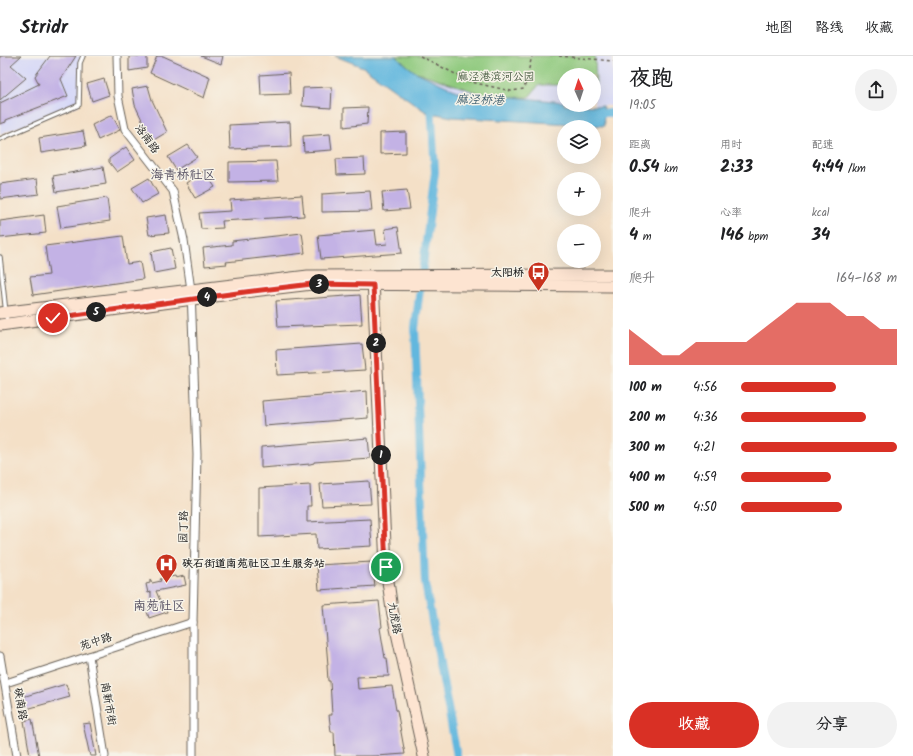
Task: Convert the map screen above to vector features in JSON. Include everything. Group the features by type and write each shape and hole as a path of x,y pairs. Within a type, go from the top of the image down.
{"main road":[{"path":"3,312 312,284 373,280 438,280 613,275"},
{"name":"九虎路","path":"373,280 386,567 392,610 424,756"},
{"path":"438,280 613,286"},
{"path":"4,324 191,295"}],"street":[{"name":"洛南路","path":"117,56 118,96 125,129 173,191 184,240 191,295"},
{"name":"园丁路","path":"191,295 197,455 194,622 194,756"},
{"name":"苑中路","path":"6,683 194,622"},
{"name":"硖南路","path":"0,656 6,683 17,756"},
{"name":"南新市街","path":"89,656 106,756"}],"lane":[{"path":"0,139 79,104 80,63 83,56"},
{"path":"0,257 4,324"}],"path":[{"path":"420,56 471,82 511,91 524,89 532,56"},
{"path":"559,56 613,62"}],"shaded area":[{"path":"0,56 82,56 80,63 79,105 0,134"},
{"name":"麻泾港滨河公园","path":"364,56 613,56 613,106 601,106 601,68 557,68 557,105 430,100"}],"green space":[{"name":"麻泾港滨河公园","path":"395,56 595,56 595,68 557,68 557,85 539,85 529,97 493,98 414,71"}],"water":[{"path":"335,56 395,56 414,71 459,92 557,101 557,112 601,112 601,106 603,106 604,126 601,126 601,120 557,120 557,123 452,117 426,112 363,67"}],"building":[{"path":"0,56 21,56 11,65 26,78 0,100"},
{"path":"50,56 76,56 61,79 68,96 6,120 6,122 0,124 0,103 39,84 35,76"},
{"path":"129,56 147,56 147,68 129,71"},
{"path":"157,56 163,56 210,77 204,98 150,73"},
{"path":"201,56 223,56 221,64"},
{"path":"289,73 290,94 261,95 260,75"},
{"path":"104,79 109,95 92,101 87,84"},
{"path":"148,86 152,100 167,132 152,141 135,105 132,89"},
{"path":"332,87 331,108 302,106 303,88"},
{"path":"368,107 367,124 344,127 344,108"},
{"path":"112,115 120,130 98,140 92,125"},
{"path":"290,122 291,147 230,149 229,125"},
{"path":"83,131 86,146 41,153 39,138"},
{"path":"406,132 406,153 380,154 380,133"},
{"path":"330,134 332,150 304,152 303,136"},
{"path":"188,145 197,157 176,170 168,157"},
{"path":"126,147 135,160 117,172 109,162 109,159"},
{"path":"364,158 365,174 337,175 336,159"},
{"path":"276,161 278,181 229,182 229,162"},
{"path":"103,167 106,184 56,192 53,176"},
{"path":"204,171 215,187 195,198 186,183"},
{"path":"149,178 158,194 142,203 132,188"},
{"path":"37,179 39,194 0,199 0,184"},
{"path":"407,190 410,209 384,211 382,192"},
{"path":"370,191 372,211 322,212 322,194"},
{"path":"302,195 304,216 222,221 223,228 201,229 199,213 231,211 230,200"},
{"path":"107,198 110,221 61,228 57,206"},
{"path":"44,215 46,233 0,238 0,221"},
{"path":"166,215 169,233 149,235 146,218"},
{"path":"398,227 402,253 321,259 318,235 375,230 377,245 387,244 385,229"},
{"path":"302,233 305,253 226,262 227,264 205,266 203,248 232,245 232,241"},
{"path":"123,236 127,264 140,262 143,279 33,295 30,277 49,275 45,246"},
{"path":"171,248 175,269 154,273 151,252"},
{"path":"360,295 362,324 278,327 276,301"},
{"path":"362,344 365,370 277,375 276,350"},
{"path":"367,391 368,418 264,426 262,401"},
{"path":"368,438 370,458 261,468 261,447"},
{"path":"369,481 371,504 322,506 320,484"},
{"path":"310,485 311,506 307,506 307,522 370,519 372,546 317,549 316,534 259,537 259,488"},
{"path":"372,562 375,586 319,590 317,565"},
{"path":"175,576 176,578 184,576 186,585 156,591 161,603 164,603 167,612 149,618 146,608 151,607 151,592 148,593 146,584 150,583 150,580 152,583 161,581 160,579"},
{"path":"379,601 382,627 380,628 385,658 387,658 389,676 357,677 358,689 392,686 405,754 335,756 334,732 331,732 329,715 332,715 330,681 328,681 323,605"},
{"path":"66,684 70,697 23,710 19,698"},
{"path":"32,719 39,756 30,756 24,721"},
{"path":"90,723 96,756 90,756 83,724"}],"waterway":[{"path":"431,103 435,172 415,328 425,583 457,756"},
{"name":"麻泾桥港","path":"593,113 613,113"}],"place":[{"name":"太阳桥","path":"539,292"},
{"name":"硖石街道南苑社区卫生服务站","path":"166,584"}],"district":[{"name":"海青桥社区","path":"183,175"},
{"name":"南苑社区","path":"159,606"}],"route":[{"path":"53,318 312,284 373,285 386,567"}]}
